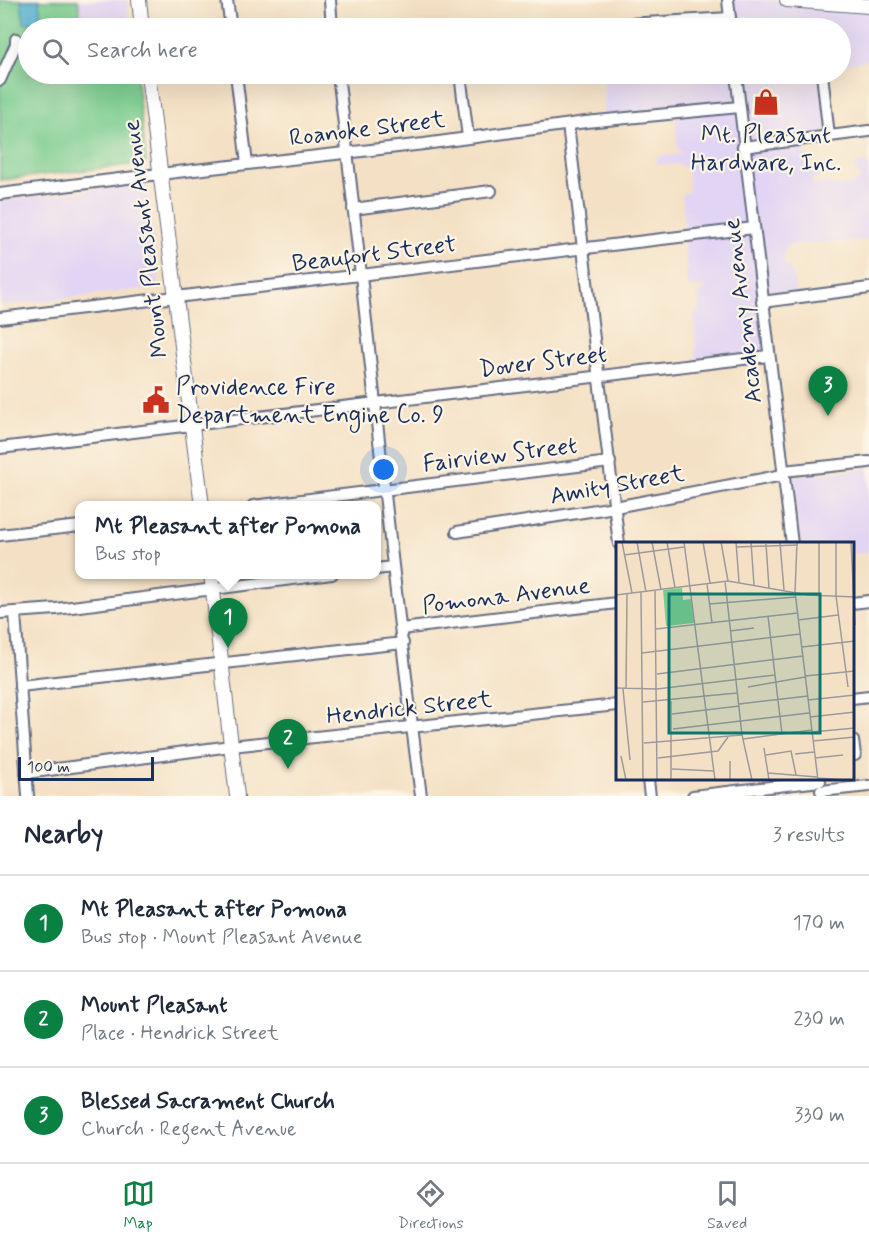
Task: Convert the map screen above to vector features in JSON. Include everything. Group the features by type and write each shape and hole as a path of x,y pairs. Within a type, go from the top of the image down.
{"main road":[{"path":"139,0 141,18"},
{"path":"787,0 864,4"},
{"name":"Mount Pleasant Avenue","path":"149,84 201,501"},
{"path":"212,579 237,796"}],"street":[{"path":"227,0 230,18"},
{"path":"330,0 332,18"},
{"path":"728,0 730,18"},
{"path":"0,80 16,44 16,39"},
{"path":"237,84 248,164"},
{"path":"339,84 421,796"},
{"path":"460,84 468,137"},
{"name":"Academy Avenue","path":"737,84 792,542"},
{"path":"823,84 829,136"},
{"name":"Roanoke Street","path":"0,194 568,125 739,107"},
{"path":"568,125 619,542"},
{"path":"743,147 869,131"},
{"path":"353,208 491,191"},
{"name":"Beaufort Street","path":"0,318 754,228"},
{"path":"762,302 869,288"},
{"name":"Dover Street","path":"0,447 768,356"},
{"name":"Fairview Street","path":"292,501 610,462"},
{"name":"Amity Street","path":"457,532 615,507 783,473 869,462"},
{"path":"0,535 75,527"},
{"path":"381,568 393,567"},
{"path":"0,614 292,579"},
{"path":"854,603 869,601"},
{"name":"Pomona Avenue","path":"401,629 616,603"},
{"path":"15,613 28,796"},
{"name":"Pomona Avenue","path":"20,686 403,643"},
{"path":"854,698 869,696"},
{"name":"Hendrick Street","path":"27,772 231,746 616,705"},
{"path":"854,748 855,755"},
{"path":"648,781 650,796"},
{"path":"693,796 869,786"}],"shaded area":[{"path":"78,0 127,0 129,18 81,18"},
{"path":"728,0 869,0 869,60 851,63 851,18 724,18"},
{"path":"604,84 823,84 829,135 805,140 807,169 820,170 819,178 812,179 813,185 827,182 834,186 852,185 861,179 859,173 854,171 855,164 869,163 869,240 786,245 783,261 792,271 797,295 765,300 769,354 696,362 694,315 698,313 699,295 706,288 689,286 687,283 682,194 689,192 688,170 680,165 655,164 656,159 663,155 682,155 677,148 675,113 603,118"},
{"path":"147,183 159,287 0,306 0,201"},
{"path":"869,468 869,552 854,554 854,542 800,542 792,477"}],"green space":[{"path":"0,0 78,0 81,18 18,18 18,84 137,84 146,163 0,180"}],"water":[{"path":"21,0 39,0 41,18 23,18"}],"place":[{"name":"Mt. Pleasant Hardware, Inc.","path":"766,102"},
{"name":"Providence Fire Department Engine Co. 9","path":"156,400"},
{"name":"Blessed Sacrament Church","path":"828,416"},
{"name":"Mt Pleasant after Pomona","path":"228,648"},
{"name":"Mount Pleasant","path":"288,769"}]}
